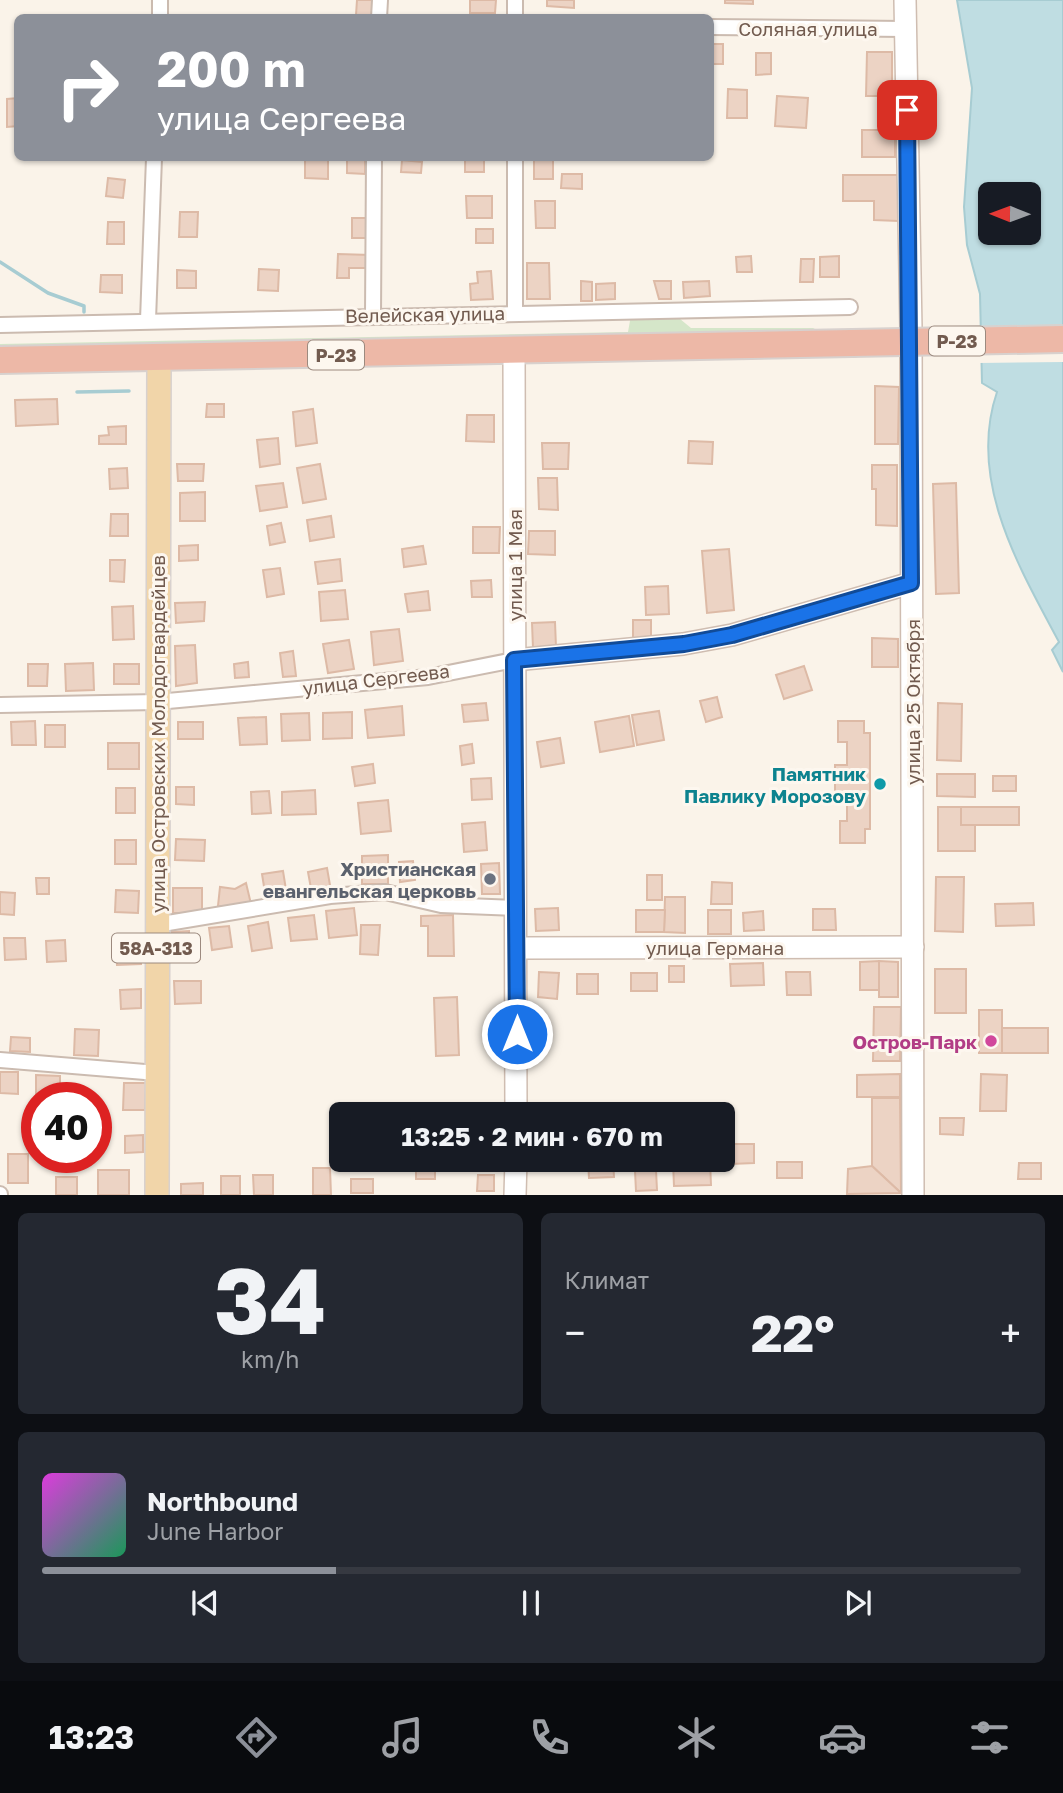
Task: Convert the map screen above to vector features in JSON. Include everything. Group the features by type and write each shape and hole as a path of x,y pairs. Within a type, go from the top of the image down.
{"highway":[{"name":"Р-23","path":"0,360 513,352 1063,339"}],"main road":[{"name":"улица 25 Октября","path":"905,0 914,1195"},
{"name":"улица 1 Мая","path":"513,352 516,1102"},
{"name":"улица Островских Молодогвардейцев","path":"157,1195 159,358"},
{"name":"улица Сергеева","path":"514,660 684,644 732,635 911,583"},
{"name":"улица Германа","path":"517,948 914,947"},
{"path":"515,1195 516,1172"}],"street":[{"name":"Соляная улица","path":"714,27 905,29"},
{"path":"148,320 154,161"},
{"path":"373,315 374,161"},
{"path":"515,161 515,312"},
{"name":"Велейская улица","path":"0,324 850,307"},
{"name":"улица Сергеева","path":"0,705 157,702 428,677 514,660"},
{"path":"156,925 330,895 385,892 441,905 517,908"},
{"path":"0,1060 157,1073"}],"green space":[{"path":"674,314 691,328 813,328 817,330 819,337 0,348 0,344 628,332 631,315"}],"water":[{"path":"957,0 1063,0 1063,672 1052,650 1059,642 1014,553 993,490 988,458 989,425 997,392 982,383 980,294 967,245 964,207 972,88"}],"pier":[{"path":"1063,333 1063,362 978,363 977,335"}],"building":[{"path":"357,0 376,0 375,14 356,14"},
{"path":"470,0 496,0 495,13 470,13"},
{"path":"547,0 574,0 574,8 547,6"},
{"path":"725,0 753,0 753,4 725,3"},
{"path":"714,44 723,44 723,64 714,64"},
{"path":"867,52 892,52 892,96 866,96"},
{"path":"756,53 771,53 771,74 756,75"},
{"path":"728,89 747,90 747,118 727,118"},
{"path":"777,96 808,98 806,128 775,126"},
{"path":"14,98 14,126 7,127 7,99"},
{"path":"862,130 895,130 895,157 862,157"},
{"path":"305,161 328,161 328,179 305,178"},
{"path":"347,161 365,161 365,174 347,173"},
{"path":"402,161 422,162 421,173 401,172"},
{"path":"465,161 484,161 484,172 465,172"},
{"path":"534,161 553,161 553,179 534,179"},
{"path":"562,174 582,174 582,189 561,188"},
{"path":"843,175 898,175 898,221 874,220 874,201 843,201"},
{"path":"108,178 125,180 123,198 106,196"},
{"path":"466,196 492,196 492,218 467,218"},
{"path":"535,201 555,201 555,228 536,228"},
{"path":"180,212 198,212 197,237 179,237"},
{"path":"352,218 367,218 367,238 352,238"},
{"path":"108,222 124,222 124,244 107,244"},
{"path":"476,229 493,229 493,243 476,243"},
{"path":"338,254 370,255 369,268 349,268 349,278 337,278"},
{"path":"751,256 752,272 737,272 736,257"},
{"path":"839,256 839,277 820,277 820,257"},
{"path":"801,259 814,259 813,282 800,282"},
{"path":"527,263 549,263 550,299 527,299"},
{"path":"259,269 279,270 278,291 258,290"},
{"path":"177,270 196,271 196,288 177,288"},
{"path":"491,271 493,299 471,300 470,284 478,283 477,272"},
{"path":"101,275 122,275 122,293 100,292"},
{"path":"581,281 592,282 592,301 581,301"},
{"path":"654,281 671,281 671,299 659,299"},
{"path":"709,281 710,296 684,298 683,282"},
{"path":"615,283 615,299 596,300 596,284"},
{"path":"875,386 899,387 898,444 875,444"},
{"path":"57,399 58,424 16,426 15,400"},
{"path":"207,404 224,404 224,417 206,417"},
{"path":"313,409 317,443 296,446 293,412"},
{"path":"467,415 494,415 494,442 466,441"},
{"path":"126,426 126,444 99,444 99,436 109,435 108,427"},
{"path":"278,438 280,464 260,467 257,440"},
{"path":"689,441 713,442 712,464 688,463"},
{"path":"542,443 569,443 568,469 543,469"},
{"path":"177,464 204,464 203,481 178,481"},
{"path":"320,464 326,499 303,503 297,468"},
{"path":"872,465 897,465 897,526 876,525 876,489 872,489"},
{"path":"127,468 128,488 110,489 109,469"},
{"path":"538,478 557,478 558,510 539,509"},
{"path":"283,483 287,507 260,511 256,486"},
{"path":"956,483 959,593 936,594 933,484"},
{"path":"205,492 205,521 180,521 180,493"},
{"path":"111,514 128,514 128,536 110,536"},
{"path":"331,516 334,537 310,541 307,520"},
{"path":"281,523 285,542 270,545 267,526"},
{"path":"473,527 500,527 499,553 473,553"},
{"path":"529,531 555,531 555,555 528,554"},
{"path":"198,545 198,560 179,561 179,546"},
{"path":"423,546 426,564 404,567 402,549"},
{"path":"729,549 734,610 707,613 702,551"},
{"path":"340,559 342,581 318,584 315,562"},
{"path":"110,560 125,560 124,582 110,581"},
{"path":"280,568 284,594 267,597 263,570"},
{"path":"491,580 492,597 472,597 471,581"},
{"path":"668,586 669,614 646,615 645,587"},
{"path":"345,590 348,619 321,621 319,592"},
{"path":"428,591 430,610 408,612 405,594"},
{"path":"205,602 204,621 176,623 175,603"},
{"path":"133,606 134,639 113,640 112,607"},
{"path":"633,620 651,620 651,640 633,641"},
{"path":"555,622 556,647 533,648 532,623"},
{"path":"399,629 403,661 374,665 371,632"},
{"path":"872,638 898,639 898,667 872,667"},
{"path":"349,640 354,669 328,673 323,644"},
{"path":"195,645 197,683 176,686 175,646"},
{"path":"293,651 296,676 283,677 280,653"},
{"path":"248,662 249,677 235,678 234,664"},
{"path":"93,663 94,690 66,691 65,664"},
{"path":"28,664 48,664 47,686 28,686"},
{"path":"114,664 139,664 139,684 114,684"},
{"path":"804,666 812,690 784,699 776,675"},
{"path":"717,697 722,717 706,722 700,701"},
{"path":"486,703 488,720 464,722 462,705"},
{"path":"938,703 962,704 961,761 937,760"},
{"path":"402,706 404,735 368,738 365,710"},
{"path":"659,711 664,740 637,745 632,715"},
{"path":"352,712 352,738 323,739 323,713"},
{"path":"309,713 310,740 282,741 281,714"},
{"path":"629,716 634,746 600,752 595,722"},
{"path":"266,717 267,744 240,745 238,718"},
{"path":"35,721 36,745 12,745 11,722"},
{"path":"838,721 864,721 864,733 870,733 870,829 865,829 865,843 840,843 840,821 847,821 847,797 835,797 835,765 847,765 847,742 838,742"},
{"path":"178,722 203,722 203,739 178,739"},
{"path":"45,725 65,725 65,747 45,747"},
{"path":"560,738 564,763 541,767 537,742"},
{"path":"108,743 139,743 139,769 108,769"},
{"path":"472,744 474,763 462,765 460,746"},
{"path":"373,764 375,783 355,786 352,767"},
{"path":"937,774 975,774 975,797 937,796"},
{"path":"993,776 1016,776 1016,791 993,791"},
{"path":"491,778 492,799 472,800 471,779"},
{"path":"176,787 194,787 194,805 176,804"},
{"path":"116,788 135,788 135,813 116,813"},
{"path":"315,790 316,814 282,815 282,792"},
{"path":"269,791 271,813 252,814 251,792"},
{"path":"388,800 391,831 361,834 358,803"},
{"path":"938,807 961,807 961,825 975,825 975,851 938,851"},
{"path":"961,807 1019,807 1019,825 961,825"},
{"path":"485,822 487,850 464,852 462,824"},
{"path":"176,839 205,840 204,861 175,860"},
{"path":"115,840 136,840 136,864 115,864"},
{"path":"388,855 388,884 362,884 362,856"},
{"path":"413,861 415,880 400,882 399,862"},
{"name":"Христианская евангельская церковь","path":"499,863 500,894 482,894 481,864"},
{"path":"327,868 331,891 312,894 308,872"},
{"path":"283,871 287,896 266,899 262,874"},
{"path":"647,875 662,875 662,900 647,900"},
{"path":"936,877 964,877 963,932 935,931"},
{"path":"36,878 49,878 49,894 37,894"},
{"path":"712,882 732,883 732,904 711,904"},
{"path":"246,883 251,904 232,908 218,906 220,887 235,889"},
{"path":"173,888 202,888 202,913 173,913"},
{"path":"116,890 139,891 138,913 115,912"},
{"path":"0,892 15,893 14,915 0,914"},
{"path":"665,897 685,897 685,933 664,932"},
{"path":"1033,903 1034,925 996,926 995,904"},
{"path":"354,908 357,935 329,938 326,911"},
{"path":"558,908 559,930 536,931 535,909"},
{"path":"813,909 835,909 836,930 813,930"},
{"path":"636,910 665,910 664,932 636,932"},
{"path":"708,910 731,910 731,934 708,934"},
{"path":"763,911 764,930 744,931 743,913"},
{"path":"314,915 317,939 291,941 288,918"},
{"path":"453,915 454,956 428,956 428,926 421,926 421,916"},
{"path":"268,922 272,948 252,951 248,926"},
{"path":"361,925 380,925 378,955 360,954"},
{"path":"229,926 232,947 212,950 209,928"},
{"path":"189,931 189,946 200,946 200,959 172,959 172,932"},
{"path":"139,937 141,964 117,965 116,938"},
{"path":"4,938 25,938 26,959 5,960"},
{"path":"65,940 66,961 47,962 46,941"},
{"path":"879,961 898,962 898,997 879,997"},
{"path":"879,961 879,990 860,990 860,962"},
{"path":"763,963 764,985 731,986 730,964"},
{"path":"669,966 684,966 684,982 669,982"},
{"path":"935,969 966,969 966,1013 935,1013"},
{"path":"539,972 559,973 557,999 538,997"},
{"path":"786,972 810,972 811,995 787,995"},
{"path":"631,973 657,973 657,991 631,991"},
{"path":"577,974 598,974 598,994 577,994"},
{"path":"174,981 201,981 201,1003 175,1004"},
{"path":"141,989 141,1008 121,1009 120,990"},
{"path":"457,997 459,1055 436,1056 434,998"},
{"path":"874,1007 901,1007 900,1061 873,1061"},
{"name":"Остров-Парк","path":"979,1010 1002,1010 1002,1053 979,1053"},
{"path":"1002,1028 1048,1028 1048,1053 1002,1053"},
{"path":"75,1029 99,1030 98,1056 74,1055"},
{"path":"11,1037 30,1038 30,1052 10,1051"},
{"path":"0,1072 18,1072 18,1094 0,1093"},
{"path":"900,1074 900,1097 857,1097 857,1075"},
{"path":"981,1074 1007,1075 1006,1111 980,1111"},
{"path":"36,1075 60,1076 60,1082 36,1082"},
{"path":"124,1083 146,1083 145,1110 123,1110"},
{"path":"872,1098 900,1098 901,1193 872,1166"},
{"path":"940,1118 964,1118 963,1135 940,1134"},
{"path":"143,1135 143,1152 125,1153 125,1136"},
{"path":"735,1144 754,1144 754,1163 735,1164"},
{"path":"8,1154 21,1154 21,1173 28,1173 28,1183 8,1183"},
{"path":"777,1162 802,1162 802,1178 777,1178"},
{"path":"1019,1163 1041,1163 1041,1179 1018,1179"},
{"path":"872,1166 901,1193 847,1194 848,1169"},
{"path":"313,1168 329,1168 331,1195 313,1195"},
{"path":"129,1170 129,1195 98,1195 98,1173"},
{"path":"416,1172 435,1172 435,1179 416,1179"},
{"path":"589,1172 614,1172 614,1177 589,1178"},
{"path":"635,1172 656,1172 657,1190 636,1191"},
{"path":"673,1172 710,1172 711,1185 674,1186"},
{"path":"253,1175 273,1175 273,1195 254,1195"},
{"path":"478,1175 494,1175 494,1191 477,1191"},
{"path":"221,1176 240,1176 240,1195 221,1195"},
{"path":"56,1177 77,1177 77,1195 56,1195"},
{"path":"351,1179 373,1179 373,1193 351,1193"},
{"path":"203,1183 203,1195 181,1195 181,1184"}],"waterway":[{"path":"0,262 48,293 84,306 84,312"},
{"path":"77,392 129,391"}],"place":[{"name":"Памятник Павлику Морозову","path":"880,784"},
{"name":"Христианская евангельская церковь","path":"490,879"},
{"name":"Остров-Парк","path":"991,1041"}],"route":[{"path":"517,1034 514,660 684,644 732,635 911,583 911,329 907,110"}]}
